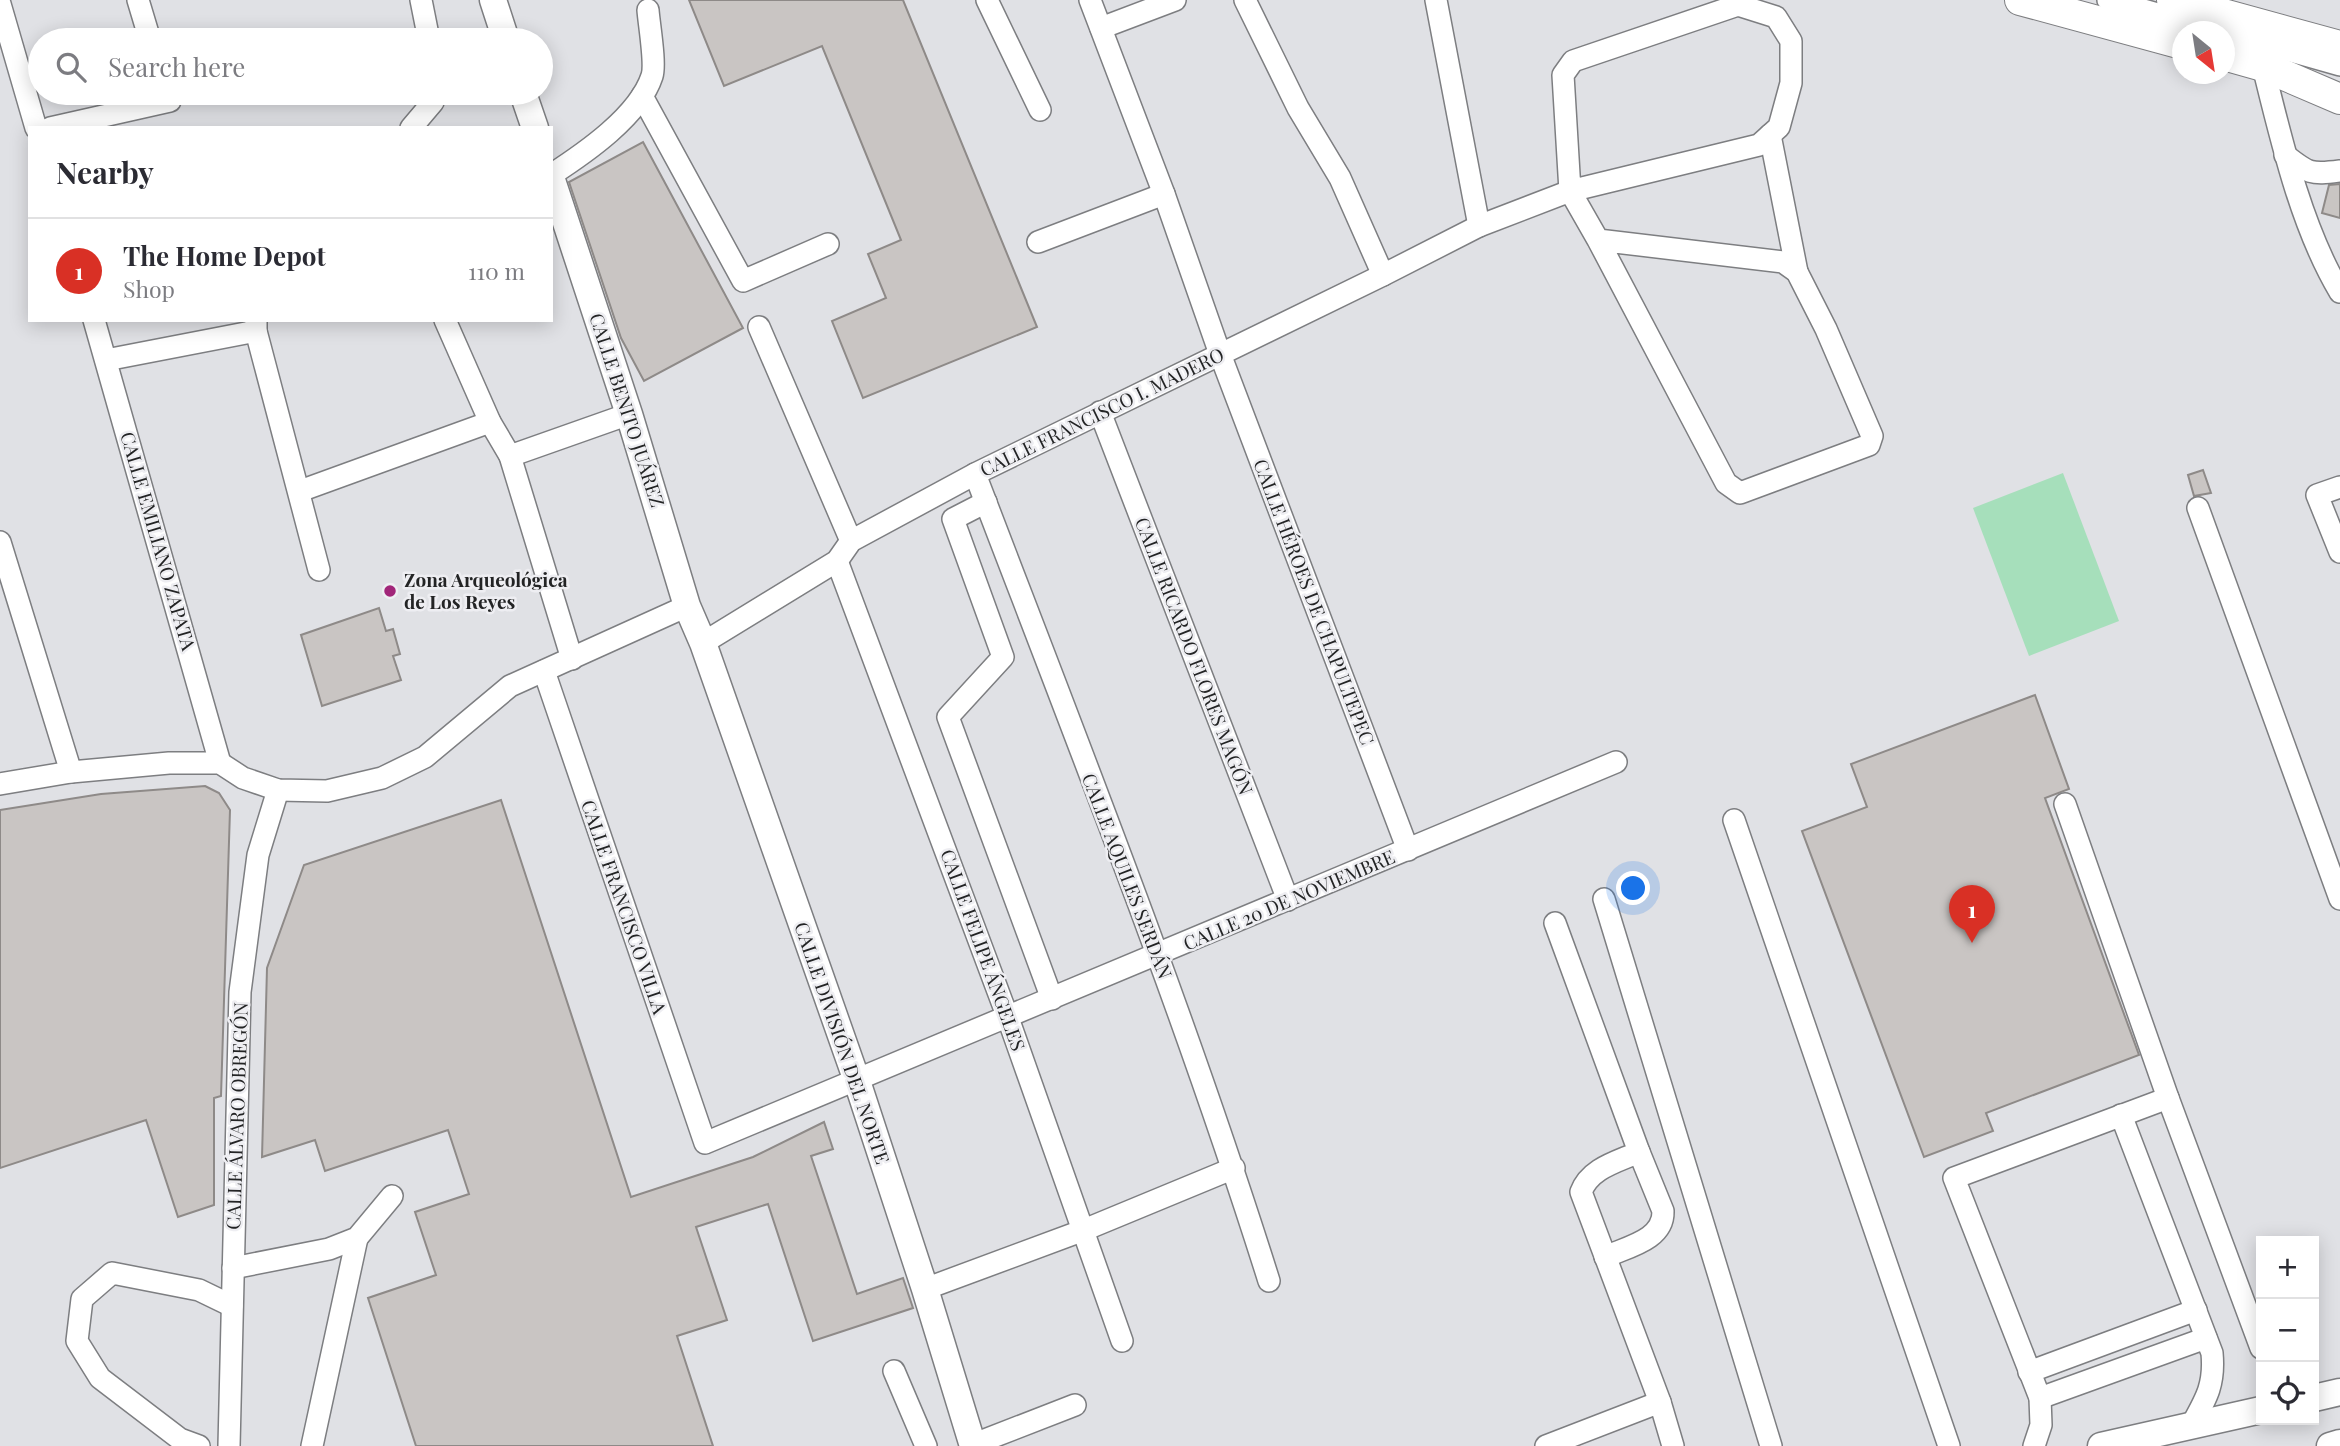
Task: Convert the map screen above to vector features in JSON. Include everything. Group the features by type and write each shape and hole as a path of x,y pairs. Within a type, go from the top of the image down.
{"highway":[{"path":"2020,0 2172,41"},
{"path":"2172,0 2340,46"},
{"path":"2235,58 2263,66 2340,99"}],"main road":[{"path":"493,0 502,28"},
{"path":"527,105 534,126"},
{"name":"CALLE BENITO JUÁREZ","path":"553,182 629,414 687,606 703,643"},
{"name":"CALLE DIVISIÓN DEL NORTE","path":"703,643 857,1081 925,1289 972,1446"},
{"path":"2319,1397 2340,1392"},
{"path":"2101,1446 2256,1411"},
{"path":"2330,1446 2340,1443"}],"street":[{"path":"138,0 146,28"},
{"path":"421,0 427,28"},
{"name":"CALLE HÉROES DE CHAPULTEPEC","path":"1090,0 1164,194 1220,354 1408,850"},
{"path":"1101,28 1175,0"},
{"path":"1245,0 1298,108 1340,178 1384,275"},
{"path":"1436,0 1479,226"},
{"path":"2054,0 2172,31"},
{"path":"2108,0 2183,21"},
{"path":"990,1 1040,110"},
{"path":"0,4 28,100"},
{"path":"1738,5 1776,17 1791,41 1791,83 1779,127 1770,135 1797,272 1826,329 1872,436 1869,445 1740,493 1726,483 1570,191 1563,75 1573,61 1738,5"},
{"path":"553,175 621,121 642,96 653,73 648,10"},
{"path":"2235,35 2340,65"},
{"path":"2235,49 2340,77"},
{"path":"2263,66 2284,155 2333,268 2340,292"},
{"path":"642,96 743,281 828,244"},
{"path":"29,105 35,126"},
{"path":"59,126 152,105"},
{"path":"413,126 430,105"},
{"name":"CALLE FRANCISCO I. MADERO","path":"703,643 837,561 851,541 975,474 1479,226 1570,191 1759,145 1770,135"},
{"path":"2284,155 2316,174 2340,171"},
{"path":"1038,242 1164,194"},
{"path":"1598,240 1783,262 1797,272"},
{"name":"CALLE EMILIANO ZAPATA","path":"95,322 220,763"},
{"path":"445,322 490,422 510,456 572,659"},
{"path":"106,360 256,326 319,570"},
{"path":"759,327 851,541"},
{"name":"CALLE RICARDO FLORES MAGÓN","path":"1100,412 1288,900"},
{"path":"510,456 629,414"},
{"path":"300,491 490,422"},
{"name":"CALLE AQUILES SERDÁN","path":"975,474 1157,955 1234,1168 1269,1281"},
{"path":"2340,487 2317,495 2340,552"},
{"path":"985,502 953,519 1003,657 948,717 1052,999"},
{"path":"2198,508 2340,899"},
{"path":"0,542 71,772"},
{"name":"CALLE FELIPE ÁNGELES","path":"837,561 1008,1018 1122,1341"},
{"path":"0,784 71,772 169,763 220,763 243,778 278,790 327,791 382,778 425,757 510,686 687,606"},
{"name":"CALLE FRANCISCO VILLA","path":"544,671 705,1143"},
{"name":"CALLE 20 DE NOVIEMBRE","path":"705,1143 1616,762"},
{"name":"CALLE ÁLVARO OBREGÓN","path":"229,1446 240,992 258,855 278,790"},
{"path":"2065,804 2168,1098 2256,1335"},
{"path":"1734,820 1950,1446"},
{"path":"1604,899 1771,1446"},
{"path":"1555,923 1663,1211 1663,1221 1652,1236 1605,1257"},
{"path":"2034,1446 2041,1425 2040,1398 1954,1178 2168,1098"},
{"path":"2121,1115 2212,1353 2214,1372 2210,1393 2191,1426"},
{"path":"1639,1152 1598,1170 1586,1180 1581,1192 1660,1402 1673,1446"},
{"path":"925,1289 1084,1230 1234,1168"},
{"path":"312,1446 357,1238 392,1196"},
{"path":"233,1268 329,1249 357,1238"},
{"path":"199,1446 180,1439 100,1378 76,1341 82,1299 111,1273 199,1290 232,1306"},
{"path":"2029,1373 2196,1310"},
{"path":"2040,1398 2206,1338"},
{"path":"894,1371 926,1446"},
{"path":"1546,1446 1660,1402"},
{"path":"972,1446 1075,1405"}],"green space":[{"path":"2063,473 2119,621 2029,656 1973,508"}],"building":[{"path":"689,0 903,0 1037,327 863,398 832,321 886,298 868,254 901,240 822,46 724,86"},
{"path":"643,142 743,328 644,381 621,338 569,182"},
{"path":"2340,184 2340,218 2322,213 2329,185"},
{"path":"2203,470 2211,493 2194,496 2188,475"},
{"path":"379,608 386,631 393,629 400,654 393,656 401,680 322,706 301,635"},
{"path":"2035,695 2069,789 2045,798 2139,1055 1986,1113 1993,1131 1924,1157 1802,831 1867,807 1851,764"},
{"path":"205,786 219,793 230,810 221,1096 214,1098 214,1205 178,1217 146,1120 0,1168 0,810 101,794"},
{"path":"501,800 631,1197 753,1157 824,1122 833,1149 811,1156 857,1294 903,1278 913,1308 813,1341 768,1204 696,1227 727,1320 677,1336 713,1446 416,1446 368,1298 436,1275 415,1212 469,1194 448,1130 325,1171 315,1140 262,1157 267,968 304,865"}],"place":[{"name":"Zona Arqueológica de Los Reyes","path":"390,591"},
{"name":"The Home Depot","path":"1972,943"}]}
